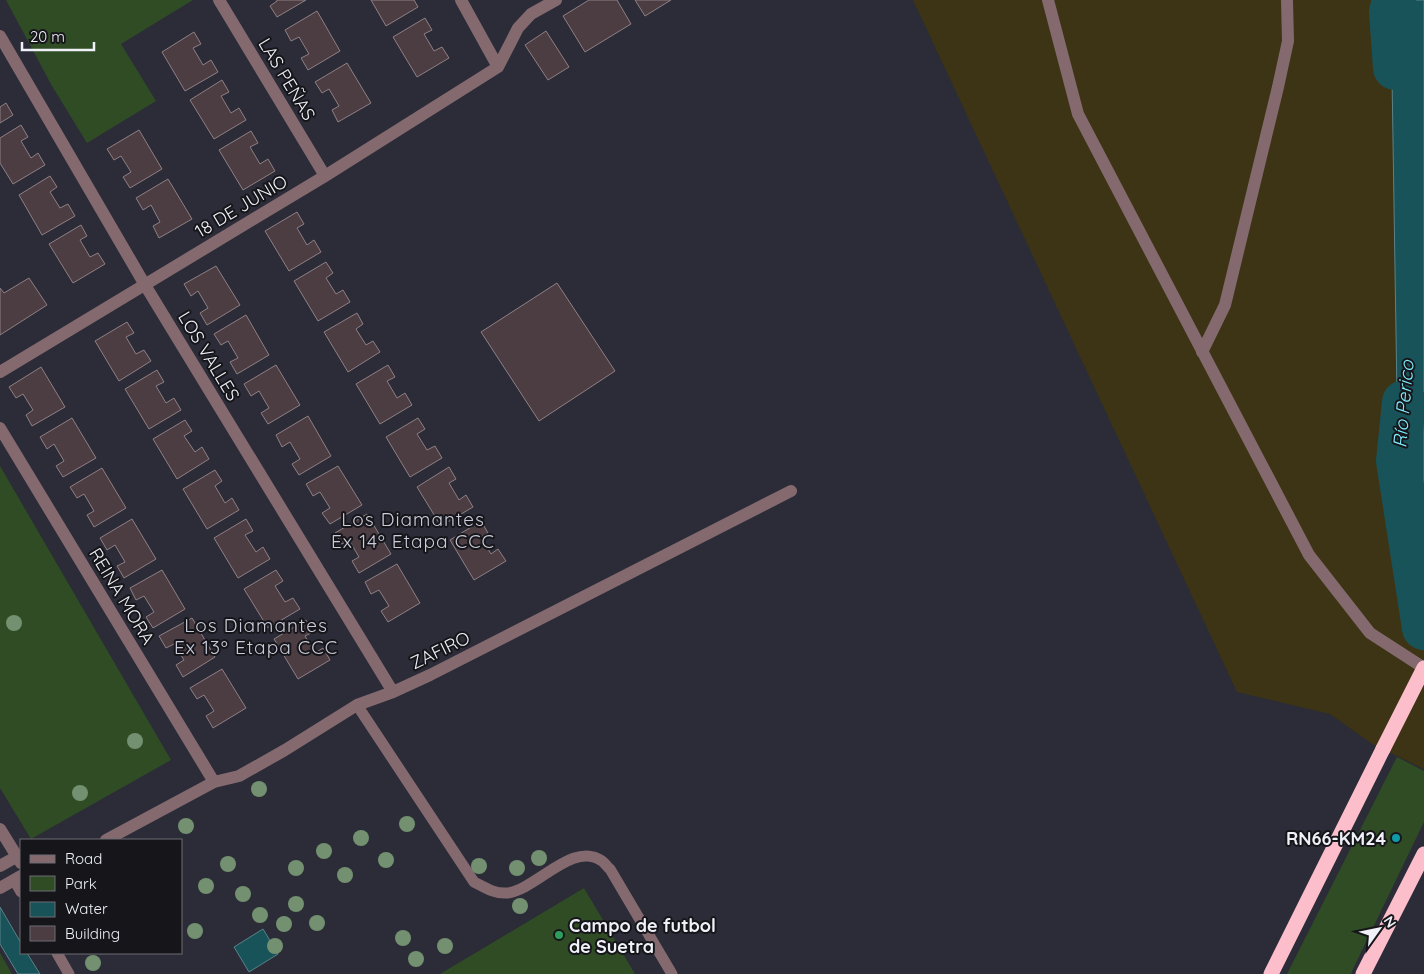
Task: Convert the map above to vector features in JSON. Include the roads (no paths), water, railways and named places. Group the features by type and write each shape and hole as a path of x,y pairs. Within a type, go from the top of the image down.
{"highway":[{"path":"1271,974 1424,668"},
{"path":"1363,974 1424,854"}],"street":[{"name":"LAS PEÑAS","path":"219,0 325,176"},
{"path":"461,0 498,67"},
{"path":"498,67 518,28 531,14 556,0"},
{"path":"1048,0 1078,114 1309,555 1370,633 1424,668"},
{"path":"1202,352 1225,305 1276,96 1288,41 1287,0"},
{"name":"LOS VALLES","path":"0,36 145,285 393,692"},
{"name":"18 DE JUNIO","path":"0,372 325,176 498,67"},
{"name":"REINA MORA","path":"0,428 214,782"},
{"name":"ZAFIRO","path":"108,839 214,782 239,776 285,750 356,705 393,692 536,622 791,491"},
{"path":"0,829 19,860 0,866"},
{"path":"0,888 18,878"}],"lane":[{"path":"356,705 474,882 490,891 505,893 518,890 561,864 575,858 588,856 601,860 610,869 672,974"},
{"path":"58,954 69,974"}],"water":[{"path":"1394,0 1424,0 1424,628 1398,461 1391,12"},
{"path":"0,907 20,941 20,954 28,954 40,974 18,974 0,944"},
{"path":"263,929 278,954 249,972 234,947"}],"waterway":[{"name":"Río Perico","path":"1394,0 1391,12 1395,68"},
{"name":"Río Perico","path":"1404,402 1398,461 1424,628"}],"place":[{"name":"RN66-KM24","path":"1396,838"},
{"name":"Campo de futbol de Suetra","path":"559,935"}],"district":[{"name":"Los Diamantes Ex 14º Etapa CCC","path":"413,530"},
{"name":"Los Diamantes Ex 13º Etapa CCC","path":"256,636"}]}
